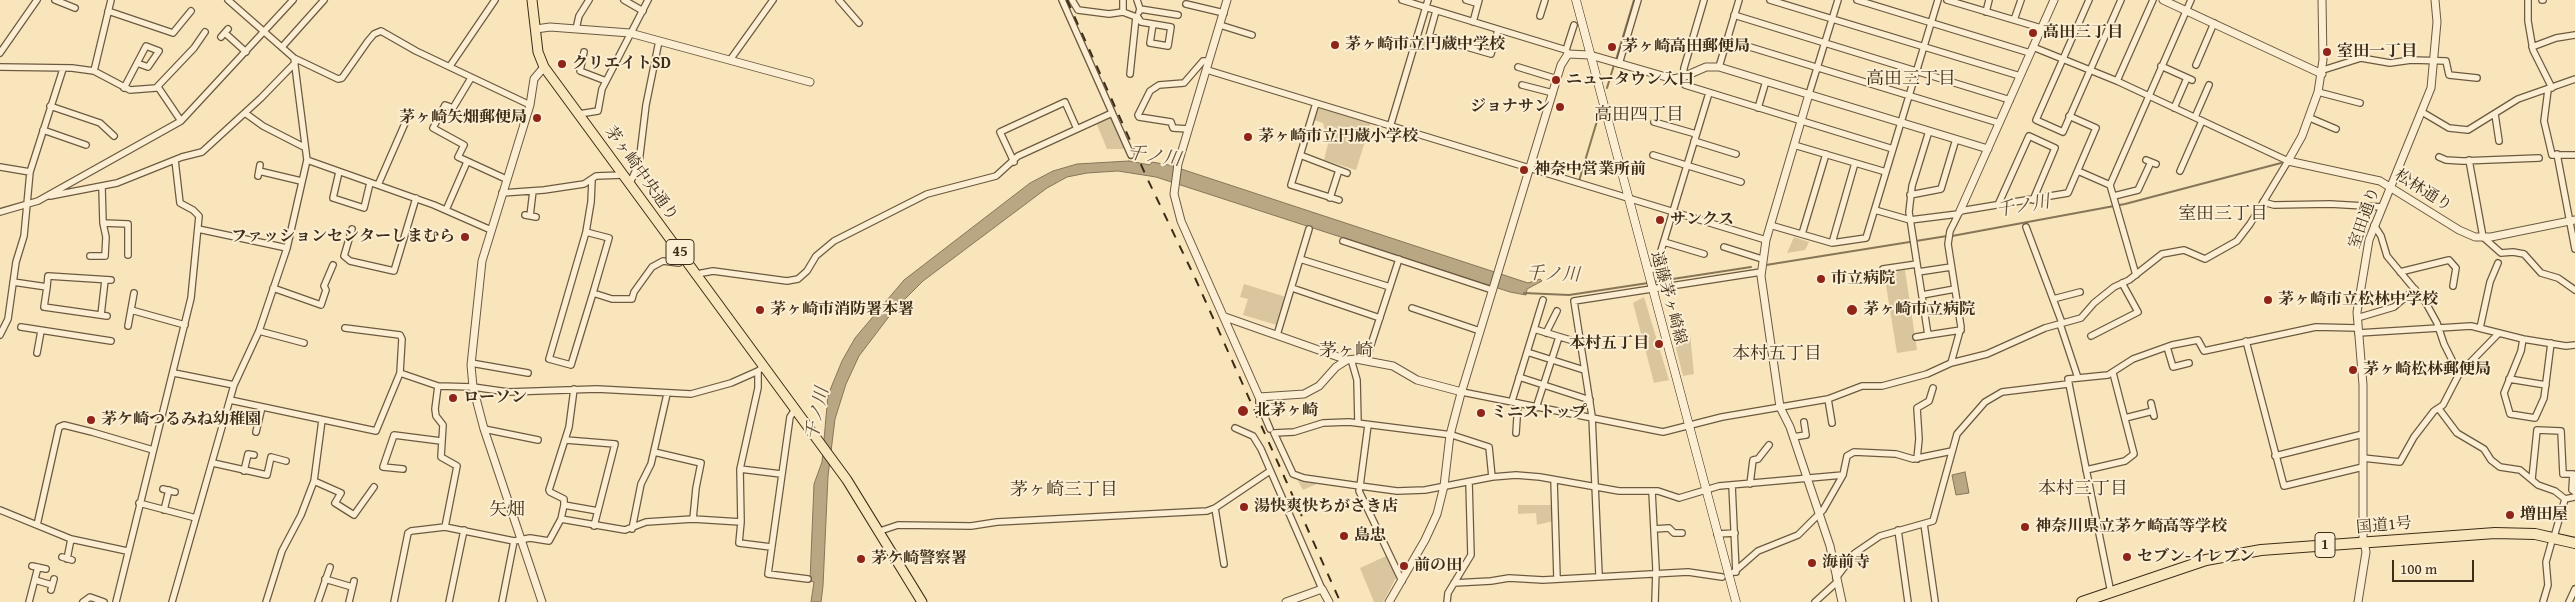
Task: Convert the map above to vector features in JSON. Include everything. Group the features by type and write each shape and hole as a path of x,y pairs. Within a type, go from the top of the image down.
{"highway":[{"name":"国道1号","path":"2082,602 2182,568 2232,555 2286,547 2495,533 2554,537 2575,543"}],"main road":[{"name":"茅ヶ崎中央通り","path":"532,0 538,52 544,67 697,274 761,369 796,408 835,463 880,532 922,602"},
{"name":"遠藤茅ヶ崎線","path":"1576,0 1627,199 1736,602"}],"street":[{"path":"0,53 37,0"},
{"path":"55,0 75,8"},
{"path":"94,71 111,0"},
{"path":"0,212 27,206 48,196 181,121 293,0"},
{"path":"282,47 324,0"},
{"path":"450,66 495,0"},
{"path":"576,29 579,16 589,0"},
{"path":"624,0 643,10"},
{"path":"580,114 598,111 606,82 648,0"},
{"path":"730,60 773,0"},
{"path":"839,0 859,23"},
{"path":"1062,0 1131,155"},
{"path":"1072,0 1078,10 1110,14 1123,12 1136,16 1142,22 1171,27 1168,46 1150,43 1152,24"},
{"path":"1123,0 1123,12"},
{"path":"1130,74 1136,16 1140,9 1137,0"},
{"path":"1227,0 1177,167 1174,185 1175,203 1180,222 1225,317 1259,397 1259,403 1270,429"},
{"path":"1402,0 1567,52 1590,55 1666,78 1680,78 1706,67 1719,67 1988,149"},
{"path":"1390,127 1428,0"},
{"path":"1466,0 1478,2 1473,22"},
{"path":"1540,16 1544,0"},
{"path":"1617,63 1638,0"},
{"path":"1680,78 1704,0"},
{"path":"1719,67 1739,0"},
{"path":"1770,0 2020,76"},
{"path":"1838,0 1770,225 1761,272 1780,407 1793,437 1830,546 1842,602"},
{"path":"1857,0 2063,59 2117,81 2288,161"},
{"path":"1770,225 1832,243 1866,238 1938,0"},
{"path":"1947,0 2041,28"},
{"path":"1986,12 1989,0"},
{"path":"2014,20 2021,0"},
{"path":"1951,363 1961,330 1948,236 2054,0"},
{"path":"2089,0 2036,120 2062,132 2121,0"},
{"path":"2117,81 2153,0"},
{"path":"2163,0 2322,72 2361,58 2390,63 2446,61 2449,75 2477,78"},
{"path":"2136,275 2118,206 2110,185 2191,0"},
{"path":"1225,317 1349,359 1366,360 1393,366 1417,380 1462,392 1592,420 1663,432 1722,418 1828,399 1862,386 1882,386 1927,374 1951,363 1987,354 2038,331 2081,318 2094,303 2136,275 2155,257 2172,251 2184,250 2205,260 2237,240 2288,161 2310,118 2322,72 2322,0"},
{"name":"室田通り","path":"2358,602 2366,552 2363,543 2363,385 2357,318 2368,245 2374,225 2431,88 2437,22 2435,0"},
{"path":"2528,0 2528,21 2532,47 2550,89 2544,114 2545,129 2552,155 2575,155"},
{"path":"232,1 295,60 338,79 342,78 374,34 381,31 470,78 530,105"},
{"path":"1186,4 1224,13"},
{"path":"1140,9 1178,15"},
{"path":"108,11 173,33 190,11"},
{"path":"1436,11 1429,36 1491,54 1498,30"},
{"path":"1734,15 2010,100"},
{"path":"2196,65 2214,23"},
{"path":"1220,26 1252,35"},
{"path":"1390,602 1432,526 1444,486 1450,435 1462,392 1574,26"},
{"path":"536,29 576,29 630,33 810,82"},
{"path":"0,67 39,66 63,69 72,68 94,71 124,88 140,91 158,88 194,48 205,32"},
{"path":"225,33 246,52"},
{"path":"2532,47 2556,38 2575,35"},
{"path":"1727,40 2000,123"},
{"path":"630,183 639,163 646,105 659,41"},
{"path":"584,52 580,71 606,82"},
{"path":"48,196 102,187 206,149 245,113 295,60"},
{"path":"172,602 234,385 259,331 287,248 307,160 295,60"},
{"path":"1188,130 1173,128 1171,122 1139,118 1138,114 1150,91 1159,85 1184,83 1203,61 1209,61"},
{"path":"124,88 138,63"},
{"path":"2161,66 2190,79 2174,108"},
{"path":"542,602 518,541 484,429 473,386 471,363 480,269 530,105 534,79 544,67"},
{"path":"1518,67 1557,79"},
{"path":"0,335 6,326 16,262 24,236 30,172 63,69"},
{"path":"1207,70 1766,240"},
{"path":"470,78 453,108 445,105 433,128 464,145 458,157 506,179"},
{"path":"1680,78 1685,86 1893,149"},
{"path":"2422,112 2442,125 2462,131 2495,114 2518,98 2550,89 2575,79"},
{"path":"1758,108 1766,81"},
{"path":"1522,85 1552,94"},
{"path":"2195,117 2209,85"},
{"path":"158,88 181,121"},
{"path":"2318,92 2360,103"},
{"path":"1648,274 1656,267 1709,93"},
{"path":"1014,162 1000,132 1065,102 1077,129"},
{"path":"1316,103 1291,185 1339,200"},
{"path":"50,106 100,123 114,136"},
{"path":"697,274 713,271 787,281 798,279 816,256 834,241 927,194 992,178 1014,162 1018,156 1112,112"},
{"path":"245,113 263,126 304,147"},
{"path":"2495,114 2499,141"},
{"path":"1874,210 1910,220 2068,193 2096,128 2070,116"},
{"path":"2310,118 2336,129"},
{"path":"378,186 406,121"},
{"path":"2180,171 2202,121"},
{"path":"1654,122 1696,134"},
{"path":"42,130 86,145"},
{"path":"1928,335 1912,237 1910,195 1929,131"},
{"path":"1998,205 2029,136 2055,148 2033,200"},
{"path":"1910,195 1941,189 1956,139"},
{"path":"1694,142 1736,154"},
{"path":"1794,145 1886,172"},
{"path":"1802,234 1826,154"},
{"path":"2557,154 2572,221 2575,249"},
{"path":"1300,156 1347,173"},
{"path":"1654,156 1741,182"},
{"path":"2439,157 2446,160 2538,158"},
{"path":"116,602 139,503 185,325 198,229 197,212 180,203 175,160"},
{"path":"307,160 416,198 491,230"},
{"path":"2469,160 2483,237 2499,252 2524,254 2541,273 2558,278 2575,290"},
{"name":"松林通り","path":"2288,161 2380,181 2459,230 2483,237 2572,221"},
{"path":"446,210 467,162"},
{"path":"2114,196 2138,190 2151,162"},
{"path":"1832,243 1856,163"},
{"path":"0,167 30,172"},
{"path":"1330,198 1339,170"},
{"path":"259,171 301,181"},
{"path":"2078,171 2110,185"},
{"path":"339,172 334,198 364,208 370,183"},
{"path":"502,193 584,184 596,176 623,175"},
{"path":"586,232 609,238 571,365 549,359 586,232 591,202 592,180"},
{"path":"90,256 105,256 106,237 102,223 102,187"},
{"path":"530,216 533,191"},
{"path":"352,228 344,256 350,261 394,271 416,198"},
{"path":"2263,202 2274,205 2330,204 2382,207"},
{"path":"102,223 128,224 128,255"},
{"path":"2374,225 2381,236 2387,256 2426,303 2439,327 2444,344 2459,374"},
{"path":"2026,227 2053,299 2078,378"},
{"path":"198,229 287,248"},
{"path":"1277,334 1309,229"},
{"path":"1343,240 1492,290"},
{"path":"1664,242 1704,254"},
{"path":"1724,247 1762,259"},
{"path":"593,293 612,299 632,299 634,292 652,267 663,261 679,263 685,259"},
{"path":"1300,259 1390,287"},
{"path":"1366,360 1399,259"},
{"path":"2400,272 2449,260 2456,268 2453,286"},
{"path":"2480,328 2490,282 2498,263"},
{"path":"1883,269 1917,264"},
{"path":"273,288 320,305 326,290 324,286 333,265"},
{"path":"1918,272 1951,267"},
{"path":"1598,575 1592,420 1574,301 1652,287 1761,272"},
{"path":"48,276 108,280 104,315 44,307 47,287 48,276"},
{"path":"13,282 47,287"},
{"path":"2091,336 2138,312 2122,283"},
{"path":"1292,288 1380,318"},
{"path":"1922,294 1955,289"},
{"path":"2357,318 2394,307 2415,289"},
{"path":"2053,299 2080,292"},
{"path":"128,326 134,293"},
{"path":"1516,433 1515,402 1519,378 1542,300"},
{"path":"1412,308 1480,331"},
{"path":"131,310 185,325"},
{"path":"1546,333 1557,311"},
{"path":"2111,593 2068,379 2113,373 2133,359 2167,347 2198,340 2204,351 2316,326 2358,330 2464,326 2552,344 2575,345"},
{"path":"21,327 111,341"},
{"path":"230,400 376,431 400,373 402,339 400,335 345,328"},
{"path":"1534,329 1580,343"},
{"path":"1916,337 1961,330"},
{"path":"37,353 41,331"},
{"path":"259,331 304,343"},
{"path":"2363,458 2400,462 2414,437 2434,411 2440,409 2459,374 2498,334"},
{"path":"1536,408 1559,337"},
{"path":"2523,339 2504,392 2510,414 2535,418 2544,398 2552,344"},
{"path":"2246,341 2284,486 2363,467"},
{"path":"2167,347 2173,367 2189,363"},
{"path":"1527,352 1584,370"},
{"path":"1259,397 1304,394 1319,386 1336,367 1349,359"},
{"path":"1349,359 1357,380 1358,423"},
{"path":"471,363 528,373"},
{"path":"400,373 438,386 473,386 508,392 574,389 699,394 761,369"},
{"path":"761,369 740,468 741,522 739,543 771,547"},
{"path":"174,373 234,385"},
{"path":"2086,470 2125,461 2134,454 2113,373"},
{"path":"1519,378 1590,400"},
{"path":"2509,380 2546,385"},
{"path":"1815,602 1837,580 1858,549 1880,536 1933,522 1957,434 1996,394 2011,390 2068,384"},
{"path":"438,386 434,409 436,416 443,425 441,457 457,466 445,527"},
{"path":"1917,459 1919,439 1917,408 1929,401 1933,388"},
{"path":"394,602 408,533 445,527 518,541 530,538 549,541 561,519 564,504 564,498 549,490 566,440 574,389"},
{"path":"632,528 641,484 654,452 667,394"},
{"path":"1828,399 1832,423"},
{"path":"2125,418 2154,413 2151,403"},
{"path":"256,432 262,407"},
{"path":"796,408 790,416 768,574 808,579"},
{"path":"2440,409 2457,433 2484,449 2491,460 2500,466 2520,470 2565,499 2575,497"},
{"path":"266,602 282,552 301,515 314,481 322,420"},
{"path":"1793,437 1806,435 1804,422"},
{"path":"1492,477 1489,447 1450,435 1358,423 1323,423 1294,432 1274,433 1293,474 1304,478 1360,486 1416,491 1492,477 1533,476 1596,488 1631,492 1652,491 1679,498 1732,486 1842,474"},
{"path":"37,525 58,427 64,425 153,450"},
{"path":"1368,425 1359,491 1402,581"},
{"path":"1234,428 1256,440 1329,602"},
{"path":"484,429 538,440"},
{"path":"2532,479 2537,430 2561,431 2563,474 2573,474 2572,490 2575,492"},
{"path":"2275,456 2363,434"},
{"path":"403,469 383,467 394,435 442,442"},
{"path":"566,440 615,444 594,526"},
{"path":"1750,484 1753,460 1758,458 1769,445"},
{"path":"1732,486 1735,572 1758,551 1798,535 1819,513 1842,474 1847,456 1854,452 1896,454 1917,459 1952,451"},
{"path":"654,452 701,463 693,519"},
{"path":"244,471 248,454 254,455"},
{"path":"213,463 268,475 271,457 286,461"},
{"path":"740,468 781,474"},
{"path":"880,532 898,525 971,526 997,522 1207,511 1215,508 1270,471"},
{"path":"1554,480 1557,578"},
{"path":"314,481 340,493 335,503 354,515 374,487"},
{"path":"1447,602 1448,593 1471,555 1469,482"},
{"path":"164,510 169,490"},
{"path":"1652,491 1655,602"},
{"path":"2543,602 2548,585 2546,562 2565,499"},
{"path":"139,503 196,518"},
{"path":"564,504 598,511"},
{"path":"1215,508 1224,564"},
{"path":"0,510 70,539 128,551"},
{"path":"561,519 617,530 632,528 646,522 693,519 741,522"},
{"path":"1924,524 1935,600"},
{"path":"1654,529 1668,528 1674,533 1682,533"},
{"path":"451,602 464,530"},
{"path":"1898,530 1908,602"},
{"path":"1717,534 1735,533"},
{"path":"67,559 70,539"},
{"path":"502,602 518,541"},
{"path":"29,602 35,580 35,566 46,569"},
{"path":"318,602 330,567"},
{"path":"1454,583 1491,582 1509,578 1543,580 1598,575 1688,572 1722,577"},
{"path":"326,578 353,584 349,602"},
{"path":"35,580 52,585"},
{"path":"1286,602 1322,588"},
{"path":"2569,602 2575,589"},
{"path":"83,602 90,597 104,602"}],"shaded area":[{"path":"1421,35 1433,39 1430,50 1417,46"},
{"path":"1318,105 1371,122 1356,170 1324,160 1328,144 1323,123 1314,120"},
{"path":"1110,113 1125,149 1107,149 1095,120"},
{"path":"1129,161 1150,165 1152,162 1169,165 1528,283 1540,279 1542,281 1527,289 1526,295 1510,292 1156,177 1118,171 1087,173 1067,177 1047,188 923,281 894,310 859,356 846,384 835,419 828,476 821,602 811,602 814,582 810,581 814,484 822,462 828,395 842,361 855,338 904,280 1030,183 1053,171 1077,164"},
{"path":"1794,237 1809,242 1805,250 1787,253"},
{"path":"1905,270 1917,350 1897,353 1884,273"},
{"path":"1244,284 1286,297 1277,325 1243,315 1248,299 1240,297"},
{"path":"1644,297 1669,380 1654,383 1633,303"},
{"path":"1690,334 1694,374 1683,376 1673,336"},
{"path":"1965,472 1969,493 1956,495 1952,475"},
{"path":"1297,479 1319,483 1303,490"},
{"path":"1518,505 1552,505 1553,521 1537,525 1536,513 1518,514"},
{"path":"1386,556 1397,576 1383,602 1374,602 1360,568"}],"waterway":[{"path":"1616,60 1634,0"},
{"path":"1607,88 1614,65"},
{"path":"1579,181 1597,121"},
{"name":"千ノ川","path":"1952,236 2125,204 2281,163"},
{"name":"千ノ川","path":"1766,265 1947,236"},
{"name":"千ノ川","path":"1653,282 1751,267"},
{"name":"千ノ川","path":"1524,293 1569,295 1648,283"}],"railway":[{"path":"1067,0 1147,178 1196,280 1339,599"}],"place":[{"name":"高田三丁目","path":"2033,33"},
{"name":"茅ヶ崎市立円蔵中学校","path":"1335,45"},
{"name":"茅ヶ崎高田郵便局","path":"1612,47"},
{"name":"室田一丁目","path":"2327,52"},
{"name":"クリエイトSD","path":"562,64"},
{"name":"ニュータウン入口","path":"1556,80"},
{"name":"ジョナサン","path":"1560,107"},
{"name":"茅ヶ崎矢畑郵便局","path":"537,118"},
{"name":"茅ヶ崎市立円蔵小学校","path":"1248,137"},
{"name":"神奈中営業所前","path":"1524,170"},
{"name":"サンクス","path":"1660,220"},
{"name":"ファッションセンターしまむら","path":"465,237"},
{"name":"市立病院","path":"1821,279"},
{"name":"茅ヶ崎市立松林中学校","path":"2268,300"},
{"name":"茅ヶ崎市消防署本署","path":"760,310"},
{"name":"茅ヶ崎市立病院","path":"1852,310"},
{"name":"本村五丁目","path":"1659,344"},
{"name":"茅ヶ崎松林郵便局","path":"2353,370"},
{"name":"ローソン","path":"453,398"},
{"name":"北茅ヶ崎","path":"1243,411"},
{"name":"ミニストップ","path":"1481,413"},
{"name":"茅ケ崎つるみね幼稚園","path":"91,420"},
{"name":"湯快爽快ちがさき店","path":"1244,507"},
{"name":"増田屋","path":"2510,515"},
{"name":"神奈川県立茅ケ崎高等学校","path":"2025,527"},
{"name":"島忠","path":"1344,536"},
{"name":"セブン-イレブン","path":"2127,557"},
{"name":"茅ケ崎警察署","path":"861,559"},
{"name":"海前寺","path":"1812,563"},
{"name":"前の田","path":"1404,566"}],"district":[{"name":"高田三丁目","path":"1911,79"},
{"name":"高田四丁目","path":"1639,115"},
{"name":"室田三丁目","path":"2223,214"},
{"name":"茅ヶ崎","path":"1346,351"},
{"name":"本村五丁目","path":"1777,354"},
{"name":"本村三丁目","path":"2083,489"},
{"name":"茅ヶ崎三丁目","path":"1064,490"},
{"name":"矢畑","path":"507,510"}]}
